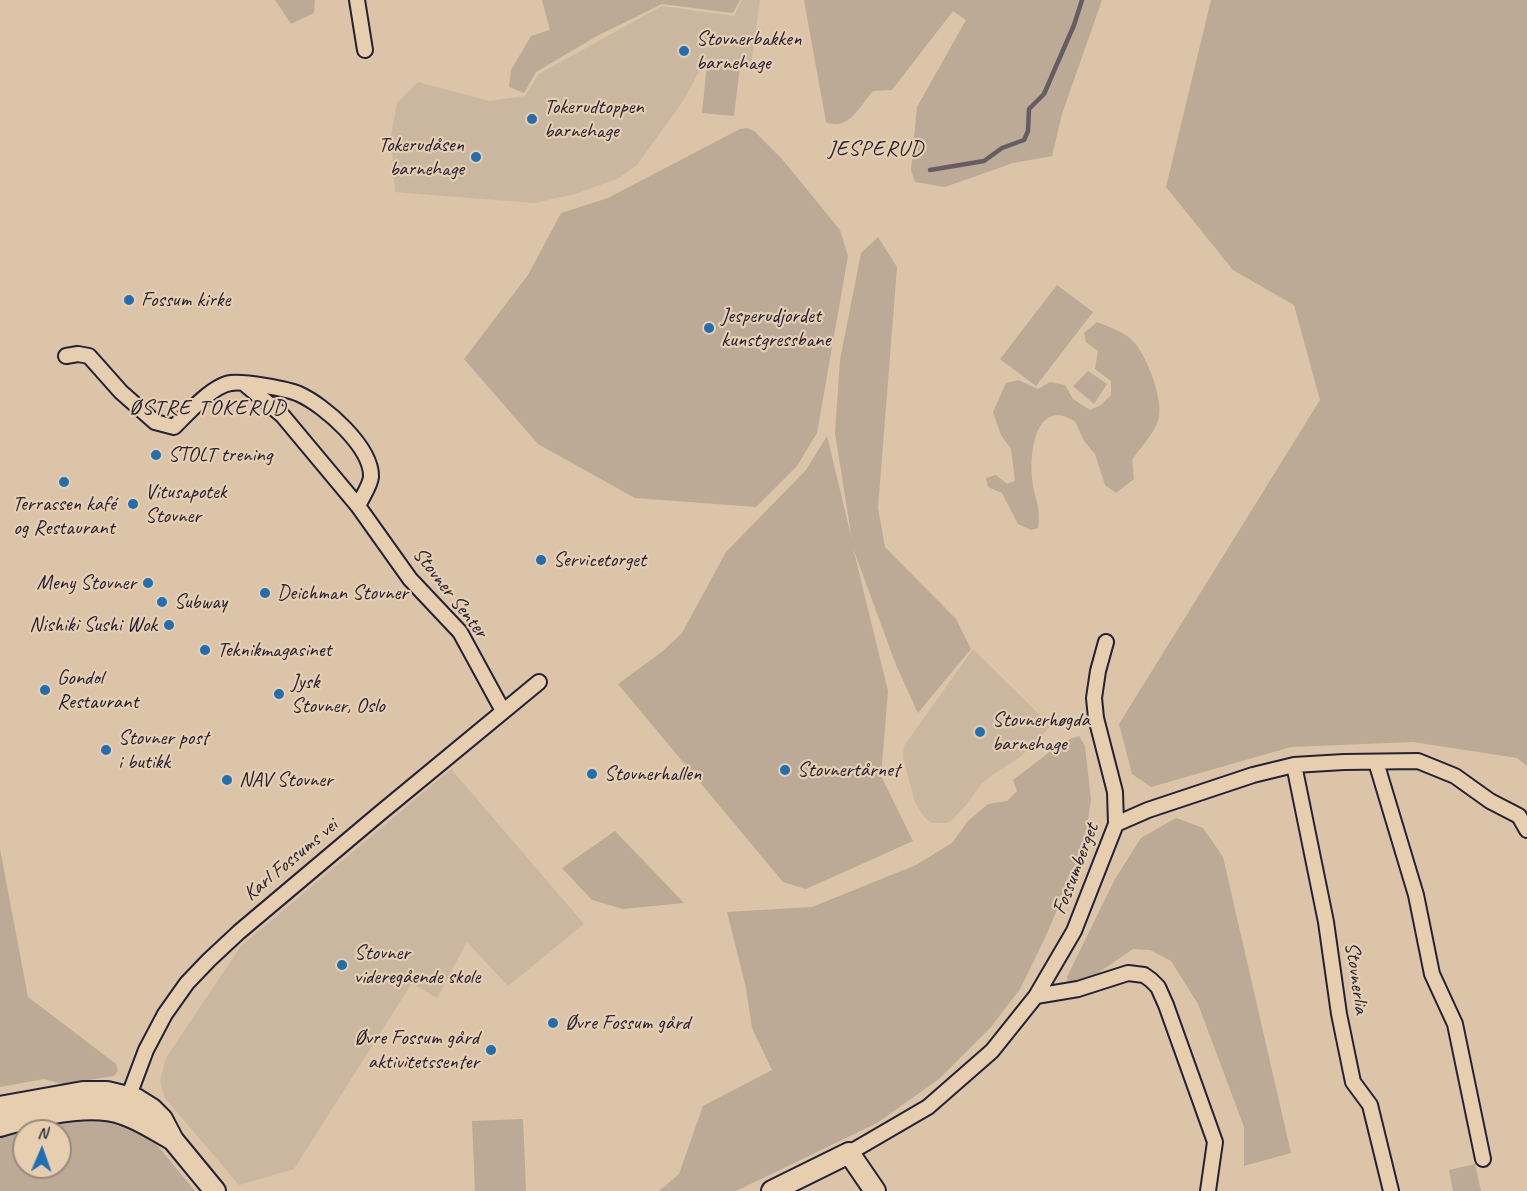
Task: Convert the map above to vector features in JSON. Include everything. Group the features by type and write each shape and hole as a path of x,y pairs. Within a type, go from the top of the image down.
{"street":[{"path":"357,0 365,50"},
{"path":"66,356 78,354 88,356 121,392 154,422 174,427 206,395 229,382 298,393 330,412 360,447 370,466 371,479 358,506"},
{"name":"Stovner Senter","path":"244,383 282,415 358,506 410,579 460,632 503,711"},
{"name":"Fossumberget","path":"849,1153 928,1107 992,1051 1036,996 1074,931 1116,824 1115,792 1096,718 1094,698 1106,642"},
{"name":"Karl Fossums vei","path":"125,1105 147,1050 165,1014 187,983 209,960 239,932 539,681"},
{"path":"1376,762 1416,895 1432,974 1455,1024 1483,1159"},
{"path":"1116,824 1148,810 1253,775 1294,765 1418,762 1455,776 1490,801 1519,816 1527,830"},
{"name":"Stovnerlia","path":"1294,765 1326,922 1339,1014 1353,1082 1370,1105 1390,1191"},
{"path":"1036,996 1078,989 1128,973 1144,975 1158,987 1215,1142 1208,1191"},
{"path":"0,1107 83,1092 107,1092 125,1105"},
{"path":"0,1126 84,1109 145,1104 162,1119 173,1140 215,1191"},
{"path":"772,1191 849,1153 875,1191"}],"shaded area":[{"path":"275,0 315,0 314,13 291,24"},
{"path":"542,0 740,0 733,13 662,4 597,36 536,72 524,93 509,87 511,70 531,36 550,30"},
{"name":"Tokerudtoppen barnehage","path":"742,0 760,0 751,65 706,59 683,101 637,165 619,178 575,194 534,203 395,192 391,136 397,103 418,82 489,101 525,96 539,74 662,6 734,16"},
{"path":"804,0 1102,0 1062,114 1052,156 1013,163 945,187 915,182 911,170 917,107 966,20 953,11 892,90 873,91 853,116 847,121 834,124 826,122"},
{"path":"1211,0 1527,0 1527,766 1517,758 1413,742 1291,747 1151,787 1132,774 1119,724 1320,400 1294,305 1233,270 1166,187"},
{"path":"707,63 740,66 734,116 702,113"},
{"path":"747,128 754,131 782,159 840,230 848,256 817,433 797,466 756,507 635,498 538,444 464,359 528,275 561,213 608,198 740,129"},
{"path":"878,237 897,267 878,508 885,547 956,619 971,649 918,713 896,665 853,548 888,691 881,776 913,841 806,889 783,882 618,684 663,651 682,633 726,552 806,470 827,436 852,540 835,433 840,360 861,253"},
{"path":"1057,285 1093,312 1036,386 1000,359"},
{"path":"1097,322 1126,335 1139,349 1154,380 1160,413 1158,421 1132,460 1134,479 1116,493 1105,485 1095,454 1084,441 1075,421 1058,415 1043,422 1035,439 1032,460 1032,477 1039,521 1038,528 1031,530 1018,524 1002,493 988,487 986,478 996,475 1007,484 1015,481 1011,449 1001,435 993,412 1006,383 1018,380 1038,389 1050,382 1065,385 1073,399 1090,410 1101,405 1111,395 1111,381 1095,369 1098,351 1086,342 1084,333"},
{"path":"1088,371 1107,384 1094,404 1073,386"},
{"name":"Stovnerhøgda barnehage","path":"973,649 1051,726 1019,758 981,784 952,820 947,823 932,823 924,817 915,802 903,758 904,746"},
{"path":"1079,736 1085,746 1091,800 1083,850 1020,989 991,1027 939,1079 877,1123 736,1191 659,1191 679,1174 703,1106 772,1070 752,1028 746,988 727,912 812,907 916,865 952,843 968,821 988,804 1007,801 1017,791 1013,780 1064,741"},
{"name":"Stovner videregående skole","path":"451,769 584,924 508,986 467,942 437,998 412,983 294,1169 239,1185 165,1098 160,1082 166,1058 241,946"},
{"path":"1176,818 1203,828 1223,857 1291,1153 1244,1166 1244,1127 1198,1004 1171,961 1150,950 1133,949 1098,973 1068,984 1067,977 1115,879 1141,838"},
{"path":"615,831 684,903 623,909 592,900 562,868"},
{"path":"0,849 28,997 116,1064 118,1071 114,1076 62,1084 44,1079 0,1087"},
{"path":"98,1118 123,1122 157,1145 195,1191 0,1191 0,1136 12,1133 12,1179 72,1179 72,1121"},
{"path":"523,1119 526,1191 475,1191 472,1121"},
{"path":"1475,1164 1481,1191 1453,1191 1449,1170"}],"waterway":[{"path":"930,170 984,161 1002,148 1024,140 1028,131 1029,109 1044,94 1074,25 1082,0"}],"place":[{"name":"Stovnerbakken barnehage","path":"684,51"},
{"name":"Tokerudtoppen barnehage","path":"532,119"},
{"name":"Tokerudåsen barnehage","path":"476,157"},
{"name":"Fossum kirke","path":"129,300"},
{"name":"Jesperudjordet kunstgressbane","path":"709,328"},
{"name":"STOLT trening","path":"156,455"},
{"name":"Terrassen kafé og Restaurant","path":"64,482"},
{"name":"Vitusapotek Stovner","path":"133,504"},
{"name":"Servicetorget","path":"541,560"},
{"name":"Meny Stovner","path":"148,583"},
{"name":"Deichman Stovner","path":"265,593"},
{"name":"Subway","path":"162,602"},
{"name":"Nishiki Sushi Wok","path":"169,625"},
{"name":"Teknikmagasinet","path":"205,650"},
{"name":"Gondol Restaurant","path":"45,690"},
{"name":"Jysk Stovner, Oslo","path":"279,694"},
{"name":"Stovnerhøgda barnehage","path":"980,732"},
{"name":"Stovner post i butikk","path":"106,750"},
{"name":"Stovnertårnet","path":"785,770"},
{"name":"Stovnerhallen","path":"592,774"},
{"name":"NAV Stovner","path":"227,780"},
{"name":"Stovner videregående skole","path":"342,965"},
{"name":"Øvre Fossum gård","path":"553,1023"},
{"name":"Øvre Fossum gård aktivitetssenter","path":"491,1050"}],"district":[{"name":"JESPERUD","path":"876,149"},
{"name":"ØSTRE TOKERUD","path":"208,408"}]}
